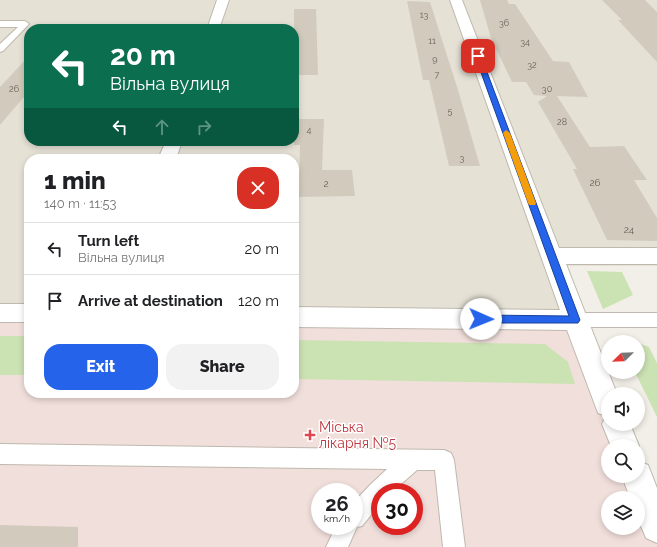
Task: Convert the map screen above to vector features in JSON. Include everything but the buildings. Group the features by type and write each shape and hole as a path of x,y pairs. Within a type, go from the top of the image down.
{"street":[{"path":"215,24 223,0"},
{"path":"456,0 601,387"},
{"path":"552,256 657,256"},
{"path":"0,313 24,313"},
{"path":"299,317 575,320"},
{"path":"640,483 657,527"}],"lane":[{"path":"0,24 24,24"},
{"path":"0,49 24,25"},
{"path":"575,320 657,320"},
{"path":"0,454 444,460 454,547"},
{"path":"363,508 377,492 413,460"},
{"path":"337,547 343,535"}],"shaded area":[{"path":"0,0 657,0 657,266 556,266 575,320 299,317 299,154 24,154 24,313 0,313"},
{"name":"Міська лікарня №5","path":"0,313 24,313 24,398 299,398 299,317 575,320 601,387 601,431 613,431 620,439 601,439 601,483 640,483 643,491 601,491 601,535 645,535 645,496 657,527 657,547 0,547"}],"green space":[{"path":"587,271 622,272 633,295 603,309"},
{"path":"0,336 24,336 24,375 0,375"},
{"path":"299,340 545,344 568,362 575,384 299,379"},
{"path":"645,346 649,347 657,363 657,417 645,392 645,387 642,387 638,379 645,379"}],"slow traffic":[{"path":"506,133 532,203"}],"place":[{"name":"Міська лікарня №5","path":"310,435"}],"route":[{"path":"478,56 575,320 481,319"}]}
